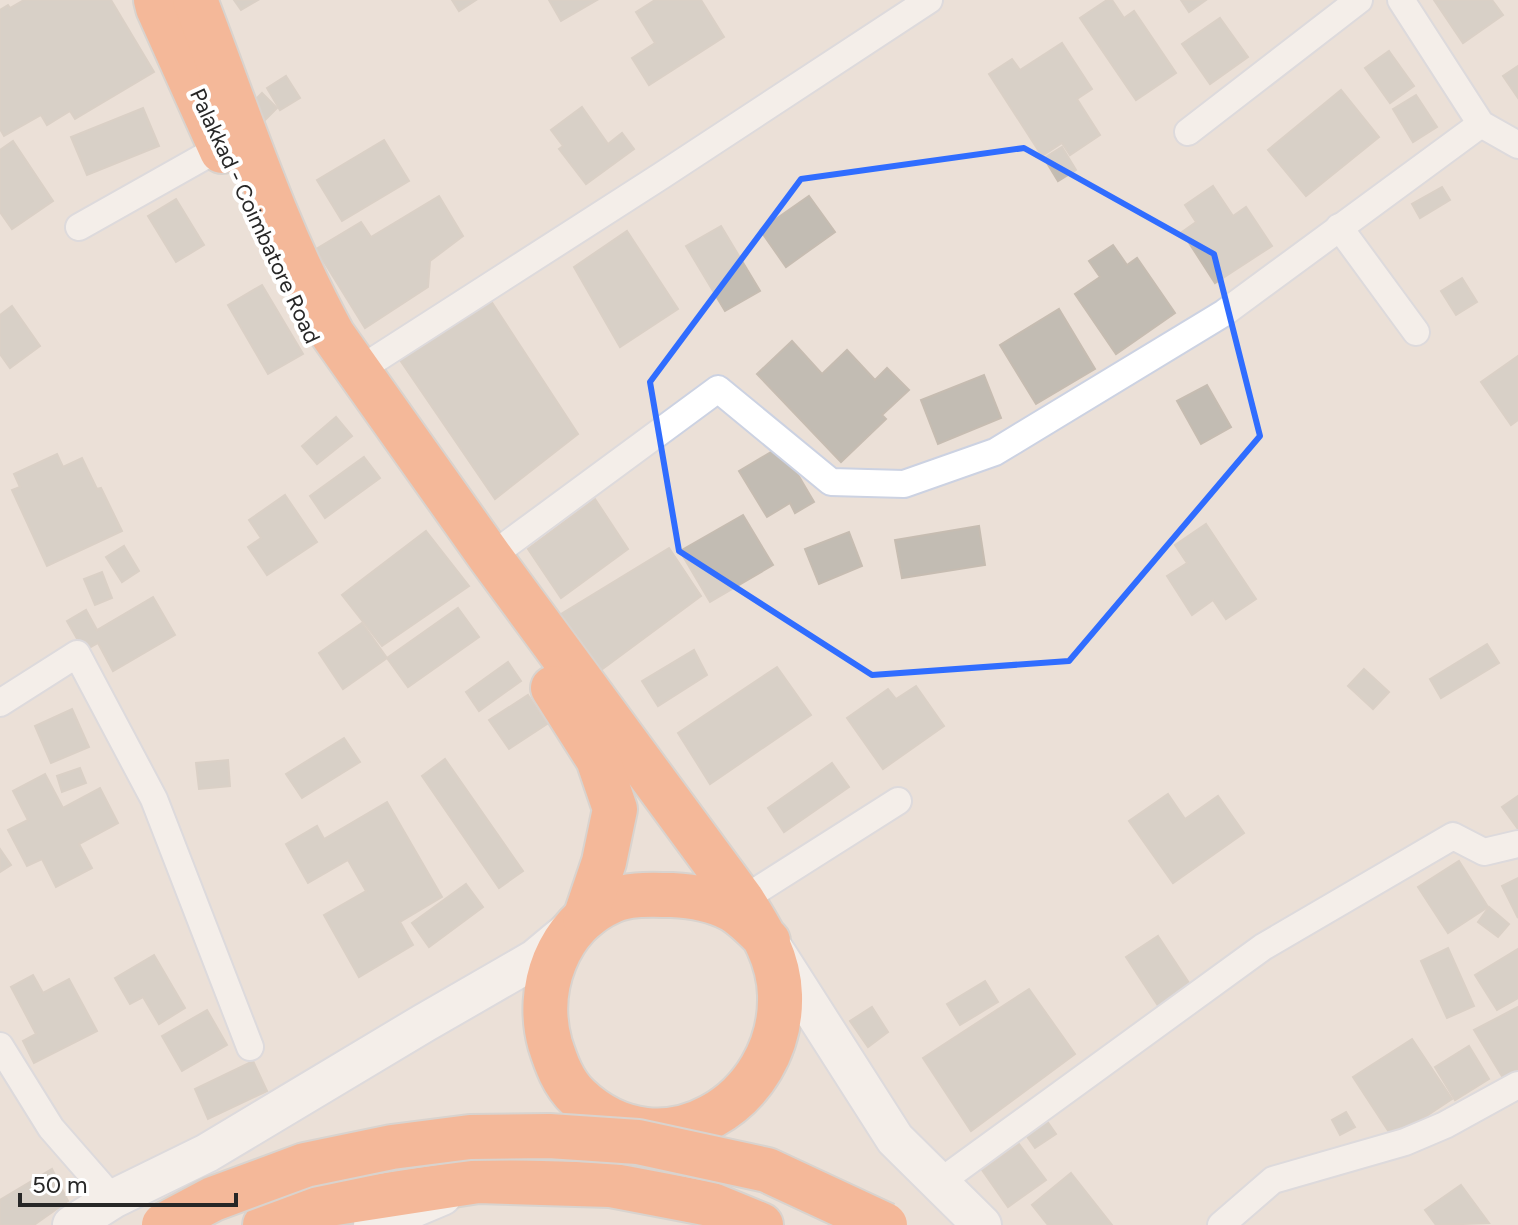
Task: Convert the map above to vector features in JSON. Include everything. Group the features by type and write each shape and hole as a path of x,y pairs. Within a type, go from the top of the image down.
{"highway":[{"name":"Palakkad - Coimbatore Road","path":"156,0 286,291 313,342 339,383 484,569"},
{"name":"Palakkad - Coimbatore Road","path":"195,0 277,216 333,335 359,370 484,569"},
{"path":"484,569 742,900 768,941 776,967 780,995 772,1046 757,1076 730,1106 691,1127 641,1130 614,1122 577,1096 557,1068 546,1030 545,990 556,954 585,918 613,900 646,894 682,896 712,901 729,908 745,918 768,941"},
{"path":"484,569 598,759 615,809 604,862 585,918"},
{"path":"610,1185 641,1130"},
{"path":"164,1225 213,1199 305,1165 392,1147 454,1139 549,1136 638,1142 767,1170 885,1225"},
{"path":"265,1225 316,1206 478,1181 610,1185 761,1225"}],"street":[{"path":"359,370 929,0"},
{"path":"1188,132 1359,0"},
{"path":"1401,0 1481,124 1518,145"},
{"path":"484,569 718,389 831,482 904,484 995,452 1224,313 1481,124"},
{"path":"79,227 221,147"},
{"path":"1339,227 1416,332"},
{"path":"0,703 77,654 154,799 250,1047"},
{"path":"742,900 898,801"},
{"path":"940,1182 1263,947 1439,843 1453,836 1484,852 1518,844"},
{"path":"72,1225 113,1199 207,1153 535,959 585,918"},
{"path":"768,941 895,1139 982,1225"},
{"path":"0,1046 51,1128 113,1199"},
{"path":"1221,1225 1273,1180 1405,1142 1445,1125 1518,1085"},
{"path":"373,1225 478,1181"}],"highlighted area":[{"path":"1024,148 1214,254 1260,436 1069,661 872,675 679,551 650,382 801,179"}],"building":[{"path":"24,0 111,0 154,72 75,119 70,111 47,125 41,115 4,136 0,129 0,10"},
{"path":"234,0 258,0 241,10"},
{"path":"452,0 476,0 459,11"},
{"path":"549,0 597,0 561,21"},
{"path":"655,0 701,0 724,37 649,85 632,58 655,43 636,12"},
{"path":"1107,0 1112,0 1124,18 1134,11 1176,73 1136,100 1080,18"},
{"path":"1181,0 1206,0 1189,12"},
{"path":"1434,0 1492,0 1503,15 1463,43"},
{"path":"1220,18 1248,57 1210,84 1182,44"},
{"path":"1062,43 1092,89 1077,99 1100,135 1070,155 1062,143 1042,156 989,74 1012,59 1020,70"},
{"path":"1389,51 1414,86 1390,103 1365,68"},
{"path":"1518,66 1518,98 1503,76"},
{"path":"286,76 300,98 280,110 267,88"},
{"path":"1341,90 1379,137 1306,196 1268,150"},
{"path":"262,93 277,108 265,120 250,105"},
{"path":"1416,95 1437,127 1413,142 1393,109"},
{"path":"582,107 608,144 622,133 634,149 586,184 559,149 563,146 551,130"},
{"path":"143,108 159,146 87,175 71,137"},
{"path":"384,140 409,181 342,221 317,180"},
{"path":"13,141 53,201 12,229 0,212 0,150"},
{"path":"1062,147 1076,170 1058,181 1044,158"},
{"path":"1213,186 1233,216 1246,207 1272,246 1215,283 1182,232 1196,222 1185,205"},
{"path":"1442,187 1450,200 1420,218 1412,204"},
{"path":"439,196 463,236 430,261 428,287 365,328 316,249 361,222 371,237"},
{"path":"809,196 835,232 786,267 760,230"},
{"path":"176,199 204,245 176,262 148,216"},
{"path":"721,226 760,291 725,311 686,246"},
{"path":"627,231 678,309 620,347 574,267"},
{"path":"1113,245 1127,265 1137,258 1175,313 1116,354 1075,294 1100,277 1089,261"},
{"path":"1462,278 1477,302 1456,315 1441,291"},
{"path":"262,285 303,354 268,374 228,305"},
{"path":"491,301 578,434 495,499 400,360"},
{"path":"12,306 40,346 10,368 0,354 0,315"},
{"path":"1059,309 1095,369 1036,404 1000,345"},
{"path":"792,341 822,374 847,350 875,380 887,368 909,390 882,415 886,419 841,462 757,374"},
{"path":"1518,356 1518,420 1511,425 1481,382"},
{"path":"984,375 1001,418 938,444 921,400"},
{"path":"1207,385 1231,427 1201,444 1177,401"},
{"path":"336,417 352,436 317,464 302,446"},
{"path":"781,446 814,502 795,513 790,503 767,517 739,471"},
{"path":"57,454 63,467 82,458 122,531 47,566 12,490 20,487 14,474"},
{"path":"364,457 380,478 325,518 310,496"},
{"path":"285,495 317,542 267,575 248,547 261,538 249,520"},
{"path":"595,499 628,549 561,598 528,549"},
{"path":"743,515 773,565 710,602 680,551"},
{"path":"1206,524 1256,599 1226,619 1213,600 1192,615 1167,576 1187,563 1175,545"},
{"path":"979,526 985,565 902,578 895,540"},
{"path":"426,531 469,586 382,646 342,595"},
{"path":"849,532 862,566 819,584 805,549"},
{"path":"124,546 139,571 122,582 106,557"},
{"path":"669,548 701,596 601,670 561,614"},
{"path":"102,572 112,598 95,605 84,579"},
{"path":"153,597 175,635 113,671 98,643 84,651 67,621 86,610 97,630"},
{"path":"458,608 479,637 408,687 387,658"},
{"path":"362,623 387,658 343,689 319,653"},
{"path":"1487,644 1499,663 1441,698 1430,679"},
{"path":"694,650 707,675 658,706 642,681"},
{"path":"508,662 521,681 479,711 466,692"},
{"path":"777,667 811,715 710,784 678,733"},
{"path":"1364,669 1389,692 1373,709 1348,686"},
{"path":"916,686 944,726 883,769 847,718 888,689 896,699"},
{"path":"528,695 547,724 509,749 489,720"},
{"path":"72,709 89,747 51,763 35,726"},
{"path":"344,738 360,762 302,798 286,774"},
{"path":"445,759 523,871 499,888 422,776"},
{"path":"228,760 230,786 199,789 196,763"},
{"path":"832,763 849,787 784,832 768,808"},
{"path":"80,768 86,783 62,792 57,776"},
{"path":"45,774 63,808 100,788 118,823 79,844 92,868 56,887 42,859 27,866 8,830 28,820 13,791"},
{"path":"1168,794 1185,819 1218,796 1244,833 1173,883 1129,821"},
{"path":"1518,796 1518,829 1502,807"},
{"path":"387,802 442,897 400,922 413,945 359,977 324,915 366,891 348,860 308,883 286,844 317,826 324,839"},
{"path":"0,849 11,865 0,872"},
{"path":"1459,861 1488,907 1448,933 1418,887"},
{"path":"1518,878 1518,918 1502,886"},
{"path":"466,884 483,907 429,947 412,923"},
{"path":"1489,907 1509,924 1498,937 1478,922"},
{"path":"1158,936 1191,986 1159,1007 1126,957"},
{"path":"1448,948 1474,1006 1447,1018 1421,961"},
{"path":"1518,949 1518,998 1497,1010 1475,975"},
{"path":"154,955 185,1008 159,1024 143,997 130,1004 115,978"},
{"path":"33,975 43,993 69,979 97,1031 34,1063 23,1041 36,1034 11,987"},
{"path":"985,981 998,1002 960,1025 947,1004"},
{"path":"1029,989 1075,1054 971,1131 923,1058"},
{"path":"872,1007 888,1032 868,1047 850,1021"},
{"path":"1518,1007 1518,1069 1503,1078 1474,1030"},
{"path":"207,1010 227,1045 182,1071 162,1036"},
{"path":"1412,1039 1452,1099 1393,1138 1353,1077"},
{"path":"1469,1046 1489,1079 1455,1100 1435,1067"},
{"path":"253,1061 267,1091 208,1119 195,1089"},
{"path":"1346,1112 1355,1127 1340,1135 1332,1120"},
{"path":"1042,1114 1056,1134 1035,1148 1021,1128"},
{"path":"1019,1144 1046,1180 1008,1207 982,1170"},
{"path":"52,1169 68,1201 34,1225 0,1225 0,1200"},
{"path":"1071,1173 1112,1225 1048,1225 1032,1205"},
{"path":"1461,1185 1489,1223 1436,1225 1425,1210"}]}
